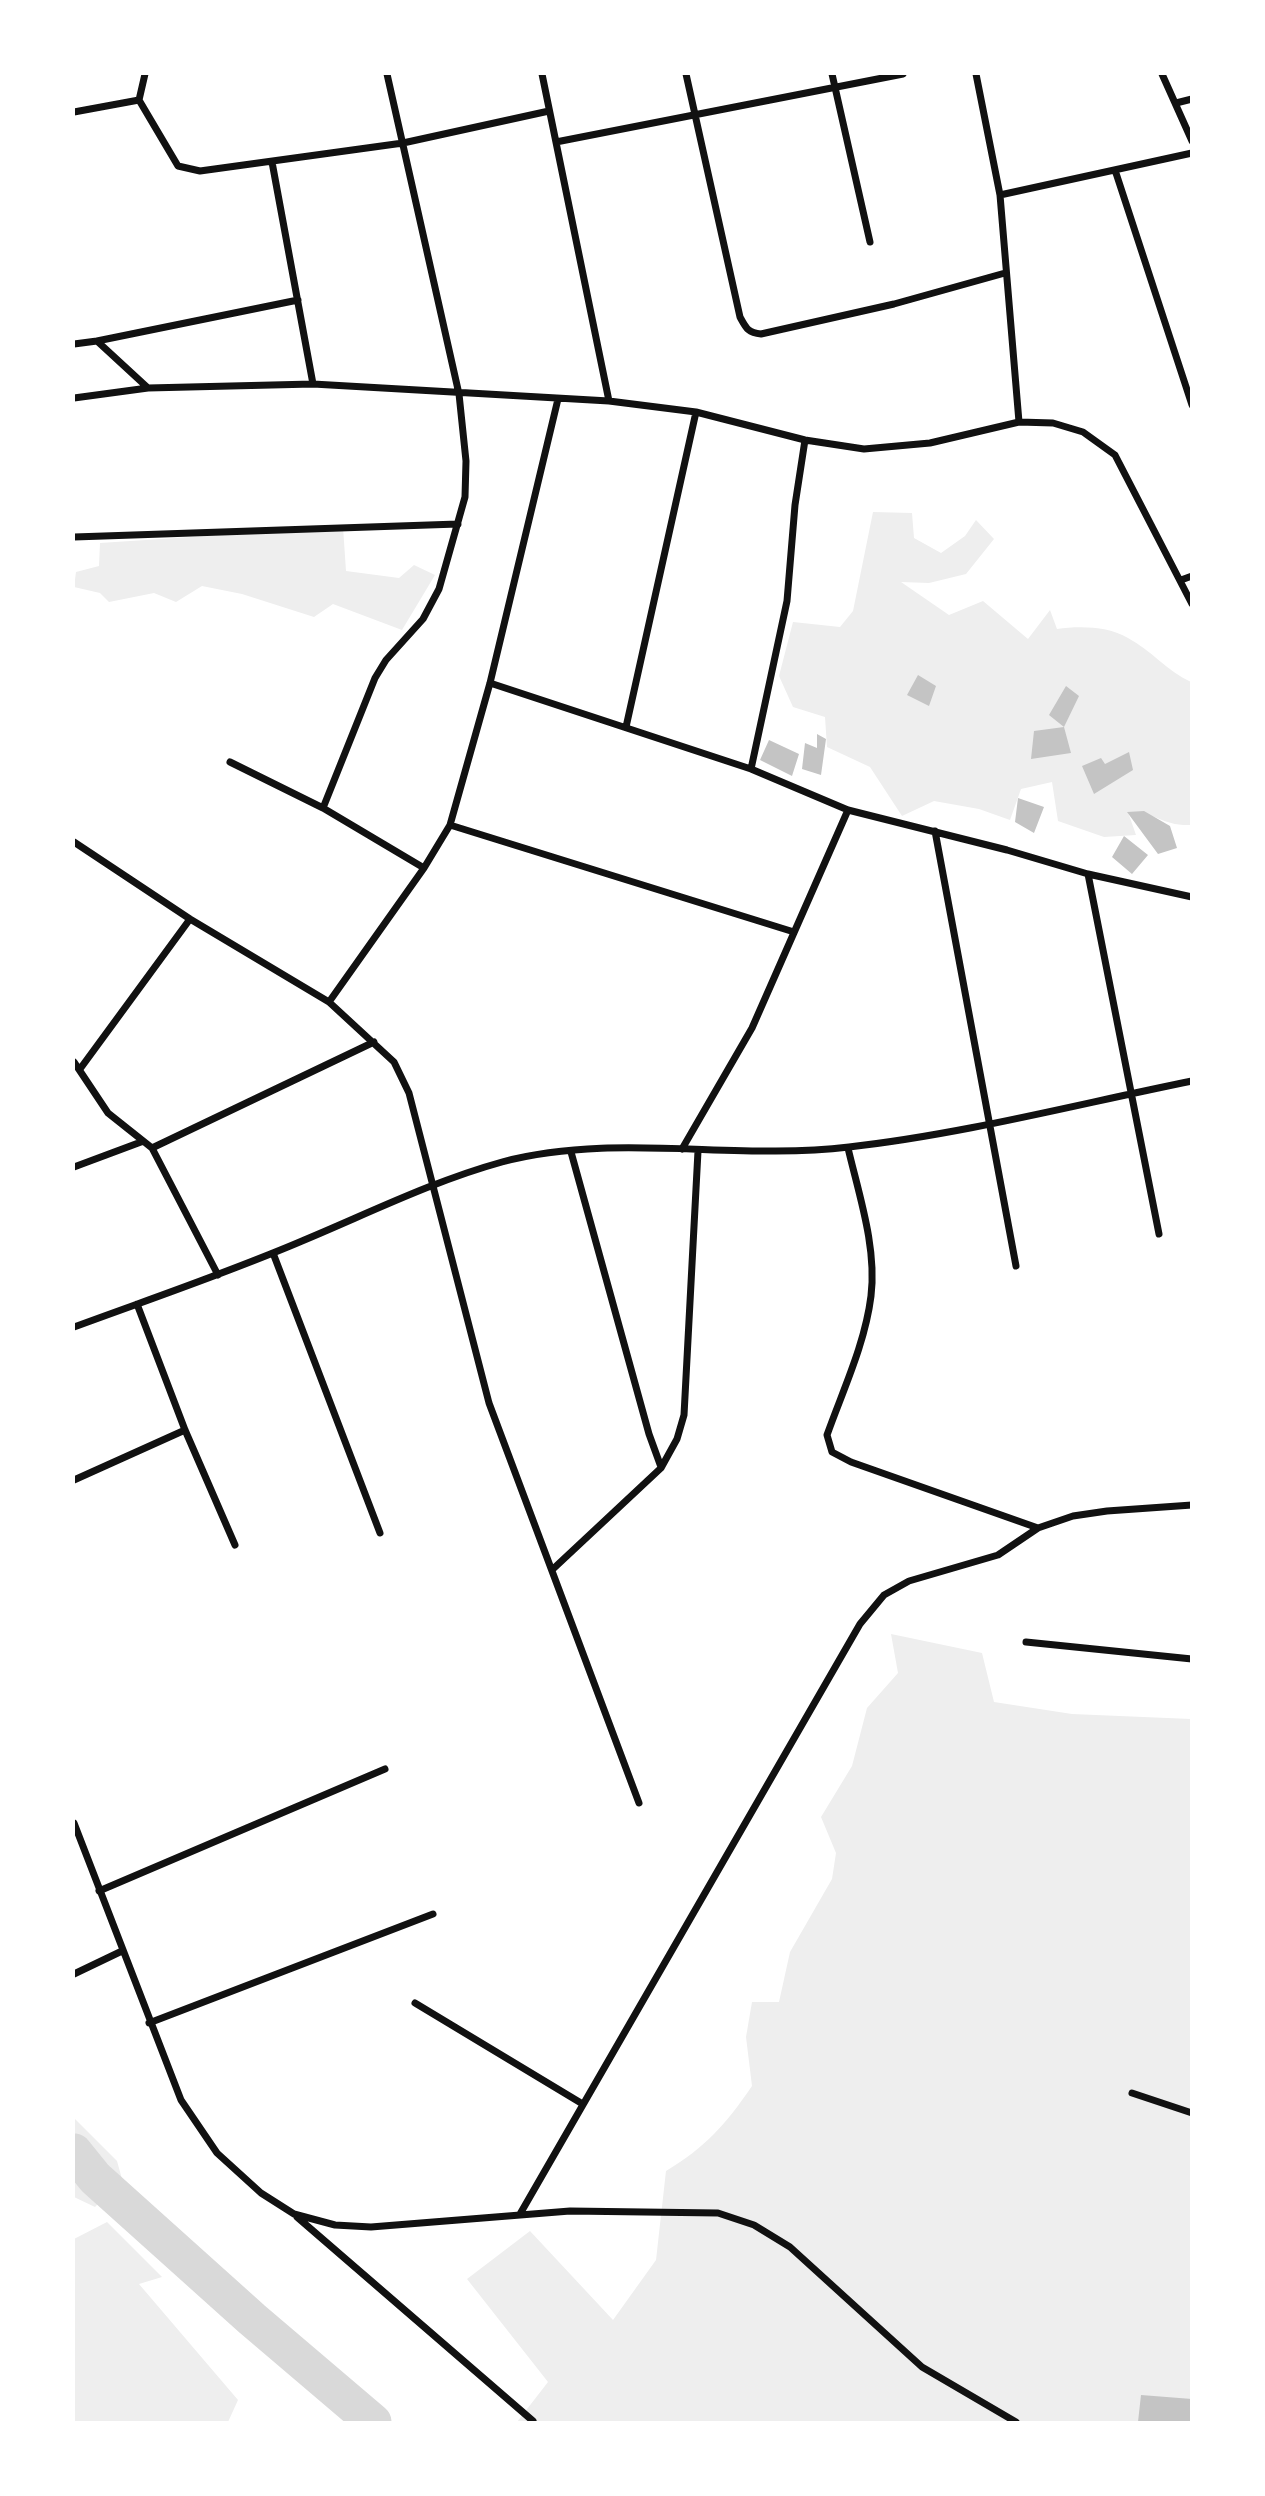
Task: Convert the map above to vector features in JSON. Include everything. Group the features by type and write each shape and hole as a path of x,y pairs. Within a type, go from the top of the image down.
{"street":[{"path":"145,74 139,100 178,166 200,172 402,142 550,111"},
{"path":"323,807 374,678 424,620 439,589 465,496 466,461 459,394 387,74"},
{"path":"542,74 609,401"},
{"path":"686,74 740,317 746,329 761,334 894,304 1005,273"},
{"path":"832,74 870,242"},
{"path":"556,142 903,74"},
{"path":"976,74 1000,195 1019,422"},
{"path":"1162,74 1192,141"},
{"path":"1176,103 1192,99"},
{"path":"74,111 139,100"},
{"path":"1000,195 1192,153"},
{"path":"272,162 313,384"},
{"path":"1115,170 1192,405"},
{"path":"74,344 298,300"},
{"path":"97,341 148,388"},
{"path":"74,398 148,388 313,384 609,401 696,412 805,440 864,449 930,443 1019,422 1053,423 1083,432 1115,454 1192,604"},
{"path":"329,1002 424,868 450,825 490,683 558,398"},
{"path":"626,727 696,412"},
{"path":"751,769 787,601 795,506 805,440"},
{"path":"74,537 458,524"},
{"path":"1181,580 1192,576"},
{"path":"490,683 751,769 848,810 935,831 1088,874 1192,897"},
{"path":"230,762 323,807 424,868"},
{"path":"682,1149 752,1028 848,810"},
{"path":"450,825 794,933"},
{"path":"935,831 1016,1266"},
{"path":"74,842 190,919 329,1002 394,1062 409,1093 489,1403 639,1803"},
{"path":"1088,874 1159,1234"},
{"path":"80,1069 190,919"},
{"path":"152,1148 374,1042"},
{"path":"74,1062 108,1113 141,1142 152,1148 218,1275"},
{"path":"74,1328 218,1275 501,1162 632,1147 698,1151 848,1148 991,1123 1192,1081"},
{"path":"74,1167 141,1142"},
{"path":"848,1148 867,1235 872,1295 864,1331 827,1435 832,1452 851,1462 1038,1528"},
{"path":"553,1569 662,1468 677,1439 684,1415 698,1151"},
{"path":"571,1152 645,1420 662,1468"},
{"path":"273,1253 380,1533"},
{"path":"137,1304 185,1430 235,1545"},
{"path":"74,1480 185,1430"},
{"path":"520,2214 581,2103 860,1624 884,1595 909,1581 999,1555 1038,1528 1073,1516 1192,1505"},
{"path":"1026,1642 1192,1659"},
{"path":"99,1891 385,1769"},
{"path":"74,1823 149,2023 181,2100 217,2153 261,2193 294,2214 533,2421"},
{"path":"149,2023 433,1914"},
{"path":"74,1974 122,1951"},
{"path":"415,2003 581,2103"},
{"path":"1132,2093 1192,2113"},
{"path":"294,2214 335,2225 371,2227 570,2211 718,2213 754,2225 790,2247 922,2367 1016,2423"}],"shaded area":[{"path":"873,512 912,513 914,538 941,553 965,536 976,520 994,539 966,574 929,583 901,582 949,615 983,601 1028,639 1050,610 1057,629 1093,628 1120,634 1191,682 1191,825 1128,812 1136,835 1104,837 1058,821 1052,782 1021,789 1010,820 979,809 934,801 902,816 870,767 827,747 825,717 793,707 779,676 793,622 840,627 853,611"},
{"path":"343,527 346,571 399,578 414,565 435,575 402,630 333,604 314,617 242,594 202,586 176,602 154,593 109,602 100,593 74,587 76,572 99,566 100,543"},
{"path":"891,1634 982,1653 994,1702 1072,1714 1191,1719 1191,2422 517,2422 548,2382 467,2279 530,2231 613,2320 656,2260 666,2171 693,2153 714,2134 752,2086 746,2037 752,2002 779,2002 790,1952 832,1879 836,1853 821,1817 852,1766 867,1708 898,1673"},
{"path":"74,2118 117,2161 122,2179 95,2207 74,2197"},
{"path":"107,2222 162,2277 139,2284 238,2400 228,2422 74,2422 74,2239"}],"building":[{"path":"918,675 936,686 929,706 907,695"},
{"path":"1066,686 1079,696 1064,727 1049,715"},
{"path":"1064,727 1071,753 1031,759 1034,731"},
{"path":"817,734 826,739 821,775 802,769 805,743 817,748"},
{"path":"769,740 799,754 792,776 760,760"},
{"path":"1129,752 1133,770 1094,794 1082,766 1101,758 1105,764"},
{"path":"1018,798 1044,807 1034,833 1015,822"},
{"path":"1144,811 1170,826 1177,848 1158,854 1127,812"},
{"path":"1124,836 1148,855 1132,874 1112,857"},
{"path":"1141,2395 1192,2399 1192,2422 1138,2422"}],"waterway":[{"path":"74,2152 95,2178 252,2319 373,2422"}]}
